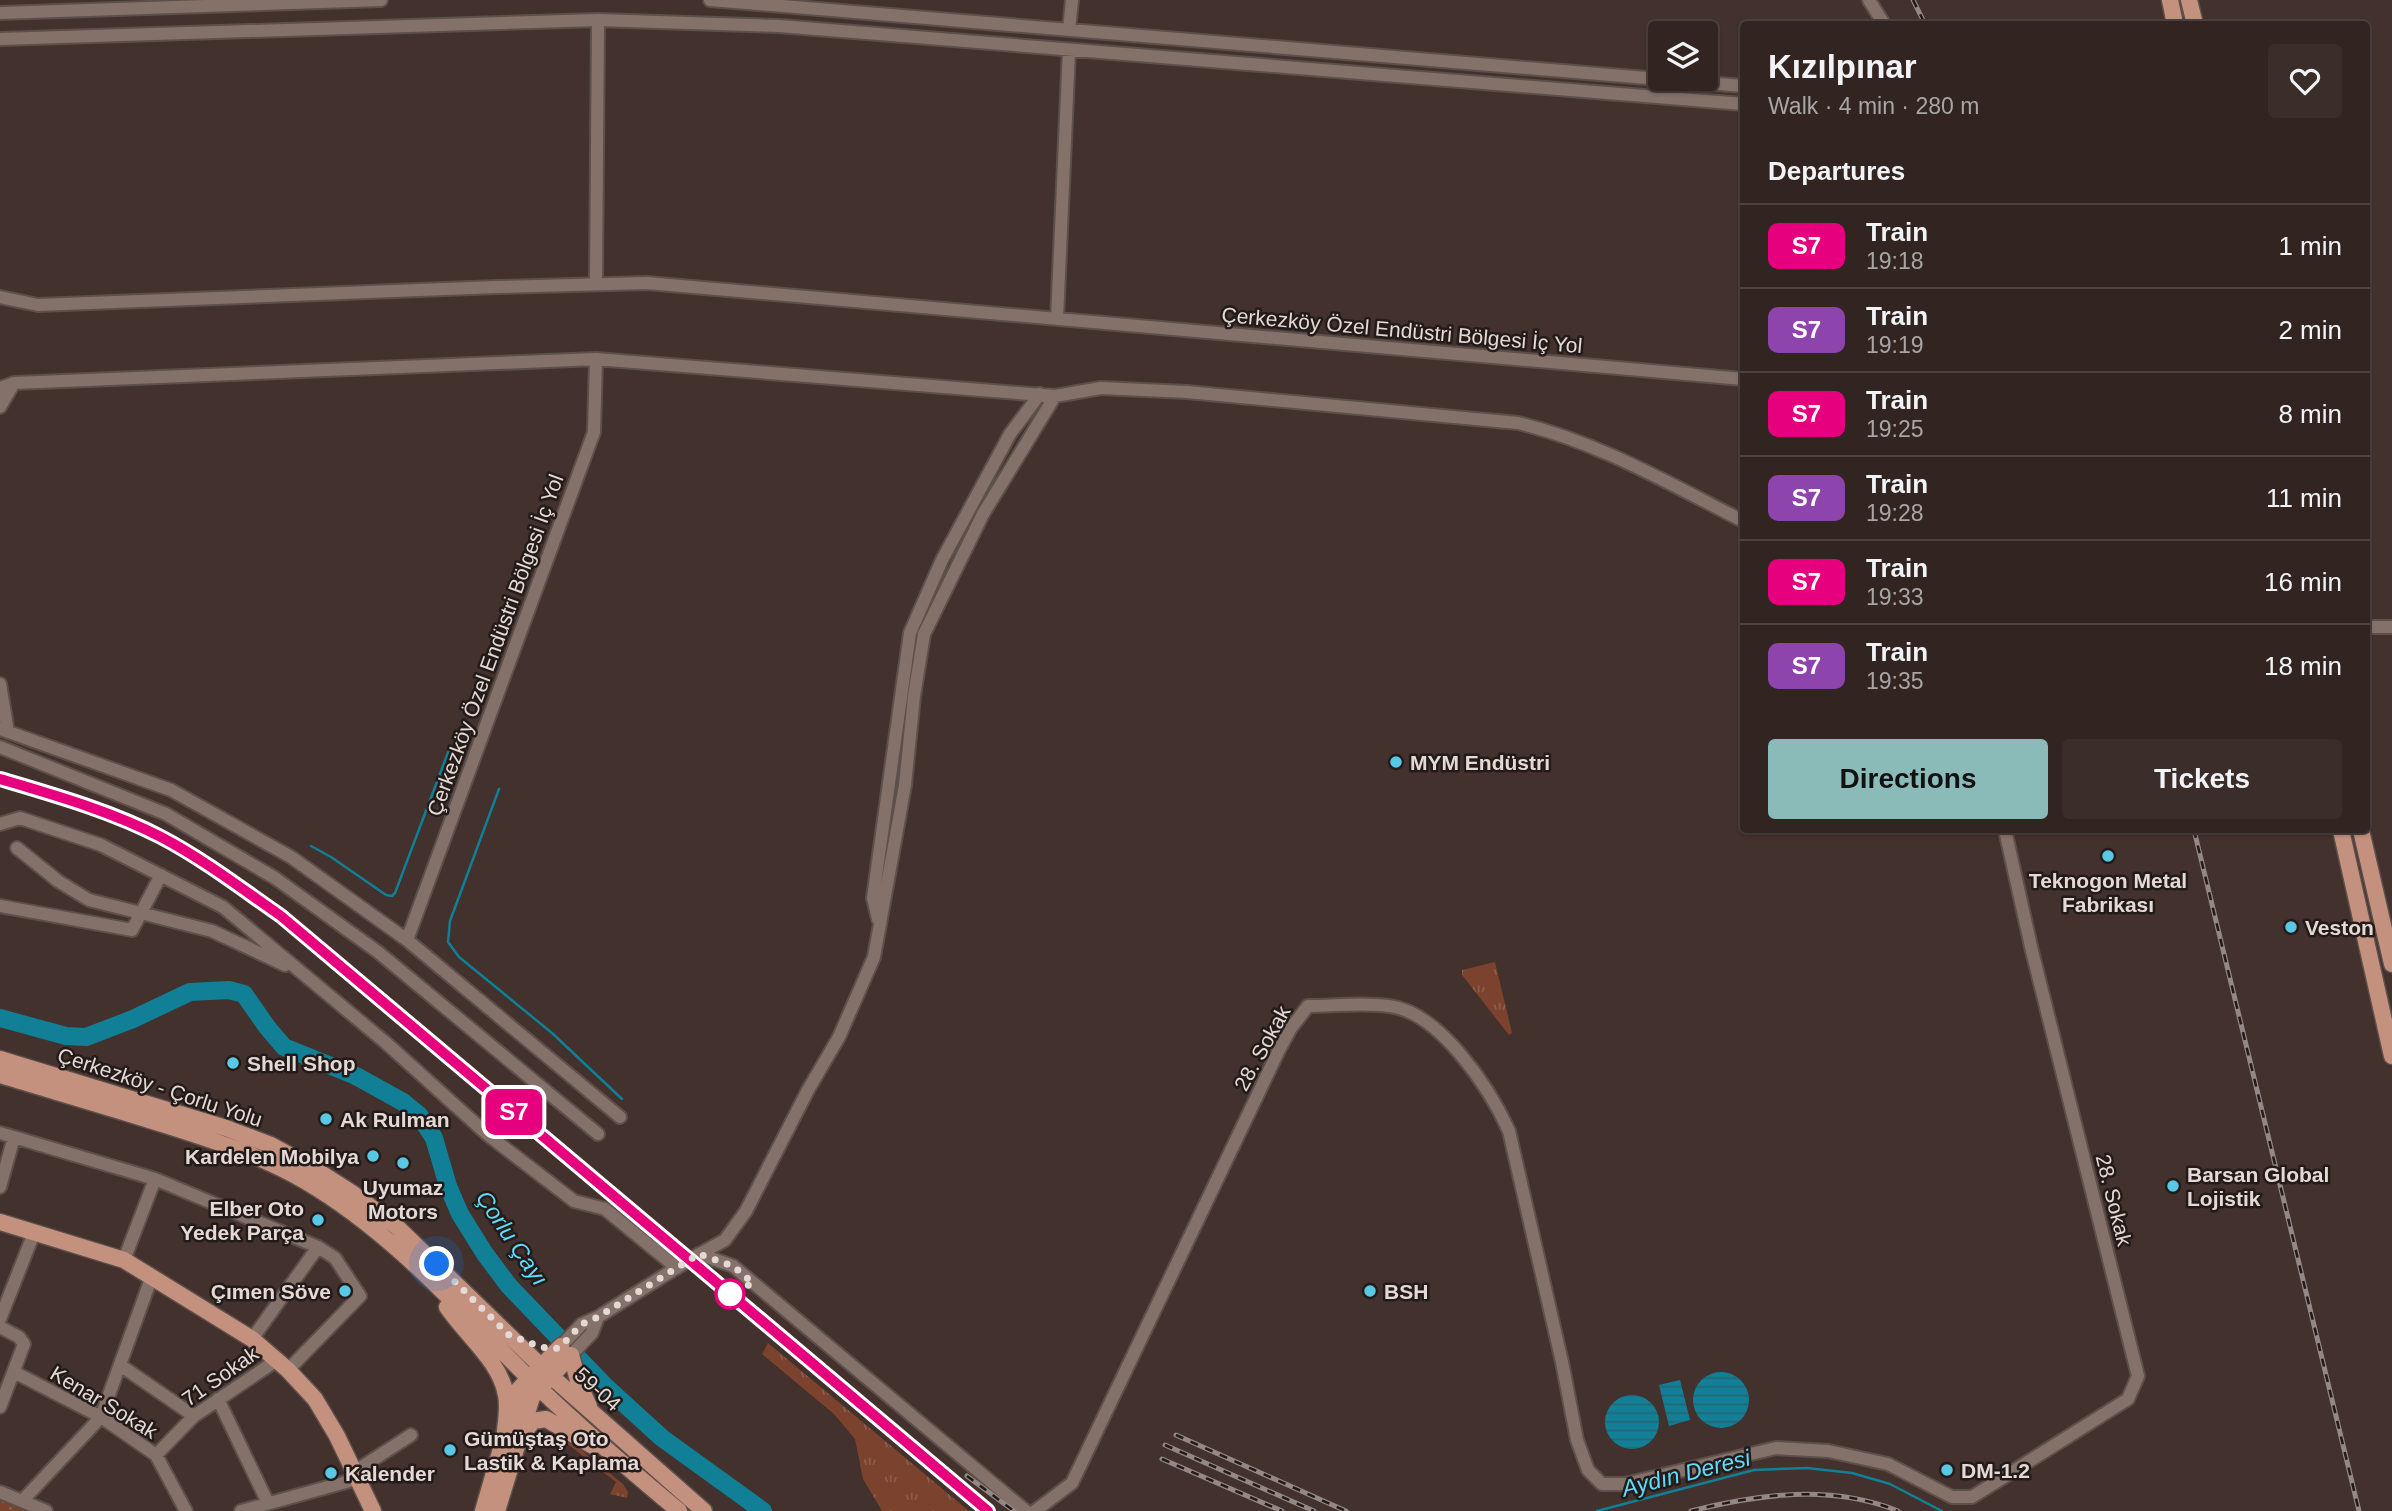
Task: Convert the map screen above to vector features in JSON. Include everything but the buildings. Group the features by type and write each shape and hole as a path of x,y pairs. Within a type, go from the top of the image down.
{"main road":[{"path":"2170,0 2174,21"},
{"path":"2189,0 2193,21"},
{"path":"2342,833 2392,1056"},
{"path":"2362,833 2392,964"},
{"name":"Çerkezköy - Çorlu Yolu","path":"0,1059 226,1128 271,1145 313,1167 396,1226 432,1270"},
{"name":"59-04","path":"0,1076 209,1139 264,1160 306,1181 432,1270 509,1335 534,1371 540,1389 679,1511"},
{"path":"0,1223 124,1260 252,1339 283,1365 315,1399 337,1436 373,1511"},
{"path":"432,1270 457,1321 495,1368 501,1380 506,1394 510,1445"},
{"name":"59-04","path":"432,1270 534,1371 552,1377 705,1511"},
{"path":"509,1335 541,1347 566,1351"},
{"path":"497,1511 518,1390 534,1371 566,1351"},
{"path":"483,1511 532,1397 552,1377 566,1351"},
{"path":"566,1351 591,1412"},
{"path":"510,1445 530,1424 546,1419 623,1464"}],"street":[{"path":"0,13 381,0"},
{"path":"710,0 1740,86"},
{"path":"1069,30 1072,0"},
{"path":"1869,0 1882,21"},
{"path":"0,39 598,20 779,26 1740,104"},
{"path":"596,284 598,20"},
{"path":"1057,319 1069,50"},
{"name":"Çerkezköy Özel Endüstri Bölgesi İç Yol","path":"0,297 38,305 647,283 1740,379"},
{"path":"0,388 14,383 596,359 1055,396 1101,388 1187,392 1518,423 1588,444 1740,520"},
{"name":"Çerkezköy Özel Endüstri Bölgesi İç Yol","path":"407,940 594,432 596,359"},
{"path":"0,407 14,383"},
{"path":"879,926 873,898 910,633 942,561 1010,434 1040,394"},
{"path":"566,1351 598,1317 725,1240 746,1211 808,1090 839,1037 874,957 905,785 914,696 924,634 982,514 1055,396"},
{"path":"2370,627 2392,627"},
{"path":"0,684 4,730 171,790 291,857 407,940 620,1117"},
{"path":"0,747 166,814 275,878 378,952 598,1134"},
{"path":"0,824 20,818 102,845 223,907 385,1042 488,1135 574,1201 605,1209 677,1268"},
{"name":"28. Sokak","path":"1035,1511 1072,1483 1279,1050 1308,1006 1391,1006 1410,1012 1436,1030 1468,1062 1499,1107 1509,1131 1562,1362 1577,1440 1588,1470 1602,1484 1625,1484 1776,1448 1828,1451 1888,1464 1952,1497 1972,1497 2128,1399 2138,1376 2032,951 2006,833"},
{"path":"17,848 58,881 89,900 212,931 301,973"},
{"path":"0,906 132,930 161,875"},
{"path":"0,1133 155,1179 318,1247 252,1339"},
{"path":"0,1187 14,1137"},
{"path":"124,1260 155,1179"},
{"path":"0,1319 34,1233"},
{"name":"71 Sokak","path":"156,1455 194,1416 218,1399 283,1365 360,1296 335,1258 318,1247"},
{"path":"699,1254 733,1266 1026,1511"},
{"path":"23,1500 101,1417 152,1276"},
{"path":"0,1327 24,1344 0,1408"},
{"path":"120,1365 194,1416"},
{"name":"Kenar Sokak","path":"14,1372 101,1417 156,1455 186,1511"},
{"path":"218,1399 275,1505"},
{"path":"241,1511 275,1505 355,1476 411,1435"},
{"path":"0,1492 46,1511"}],"green space":[{"path":"1495,962 1512,1033 1509,1035 1462,975 1462,970"},
{"path":"768,1343 969,1511 882,1511 863,1479 855,1439 834,1414 762,1354"},
{"path":"544,1420 623,1484 628,1492 627,1498 610,1494 616,1482 542,1424 532,1438 525,1434"},
{"path":"0,1494 38,1511 0,1511"}],"water":[{"path":"1721,1372 1736,1377 1744,1385 1749,1400 1744,1415 1736,1423 1721,1428 1706,1423 1698,1415 1693,1400 1698,1385 1706,1377"},
{"path":"1680,1380 1690,1420 1669,1426 1659,1385"},
{"path":"1637,1395 1647,1399 1655,1407 1659,1422 1655,1437 1647,1445 1627,1449 1617,1445 1609,1437 1605,1417 1609,1407 1617,1399"}],"waterway":[{"path":"311,846 386,895 392,896 449,750"},
{"path":"499,789 450,921 448,942 459,957 552,1033 622,1099"},
{"name":"Çorlu Çayı","path":"0,1018 66,1036 86,1037 133,1019 190,992 229,990 244,994 284,1047 356,1076 403,1102 419,1115 434,1138 448,1186 460,1214 509,1286 606,1387 662,1438 763,1511"},
{"name":"Aydın Deresi","path":"1597,1511 1754,1470 1807,1468 1852,1473 1890,1484 1942,1511"}],"railway":[{"path":"1913,0 1924,21"},
{"path":"0,779 82,804 161,837 281,916 988,1511"},
{"path":"2195,833 2359,1511"},
{"path":"1176,1435 1346,1511"},
{"path":"1165,1445 1314,1511"},
{"path":"1162,1459 1282,1511"},
{"path":"967,1476 1014,1511"},
{"path":"1691,1511 1743,1500 1795,1494 1847,1497 1898,1511"}],"train":[{"name":"S7","path":"0,779 100,811 161,837 281,916 988,1511"}],"place":[{"name":"MYM Endüstri","path":"1396,762"},
{"name":"Teknogon Metal Fabrikası","path":"2108,856"},
{"name":"Veston","path":"2291,927"},
{"name":"Shell Shop","path":"233,1063"},
{"name":"Ak Rulman","path":"326,1119"},
{"name":"Kardelen Mobilya","path":"373,1156"},
{"name":"Uyumaz Motors","path":"403,1163"},
{"name":"Barsan Global Lojistik","path":"2173,1186"},
{"name":"Elber Oto Yedek Parça","path":"318,1220"},
{"name":"Çımen Söve","path":"345,1291"},
{"name":"BSH","path":"1370,1291"},
{"name":"Gümüştaş Oto Lastik & Kaplama","path":"450,1450"},
{"name":"DM-1.2","path":"1947,1470"},
{"name":"Kalender","path":"331,1473"}],"route":[{"path":"437,1264 509,1335 548,1349 561,1346 582,1324 598,1317 699,1254 733,1266 753,1283 730,1294"}]}
